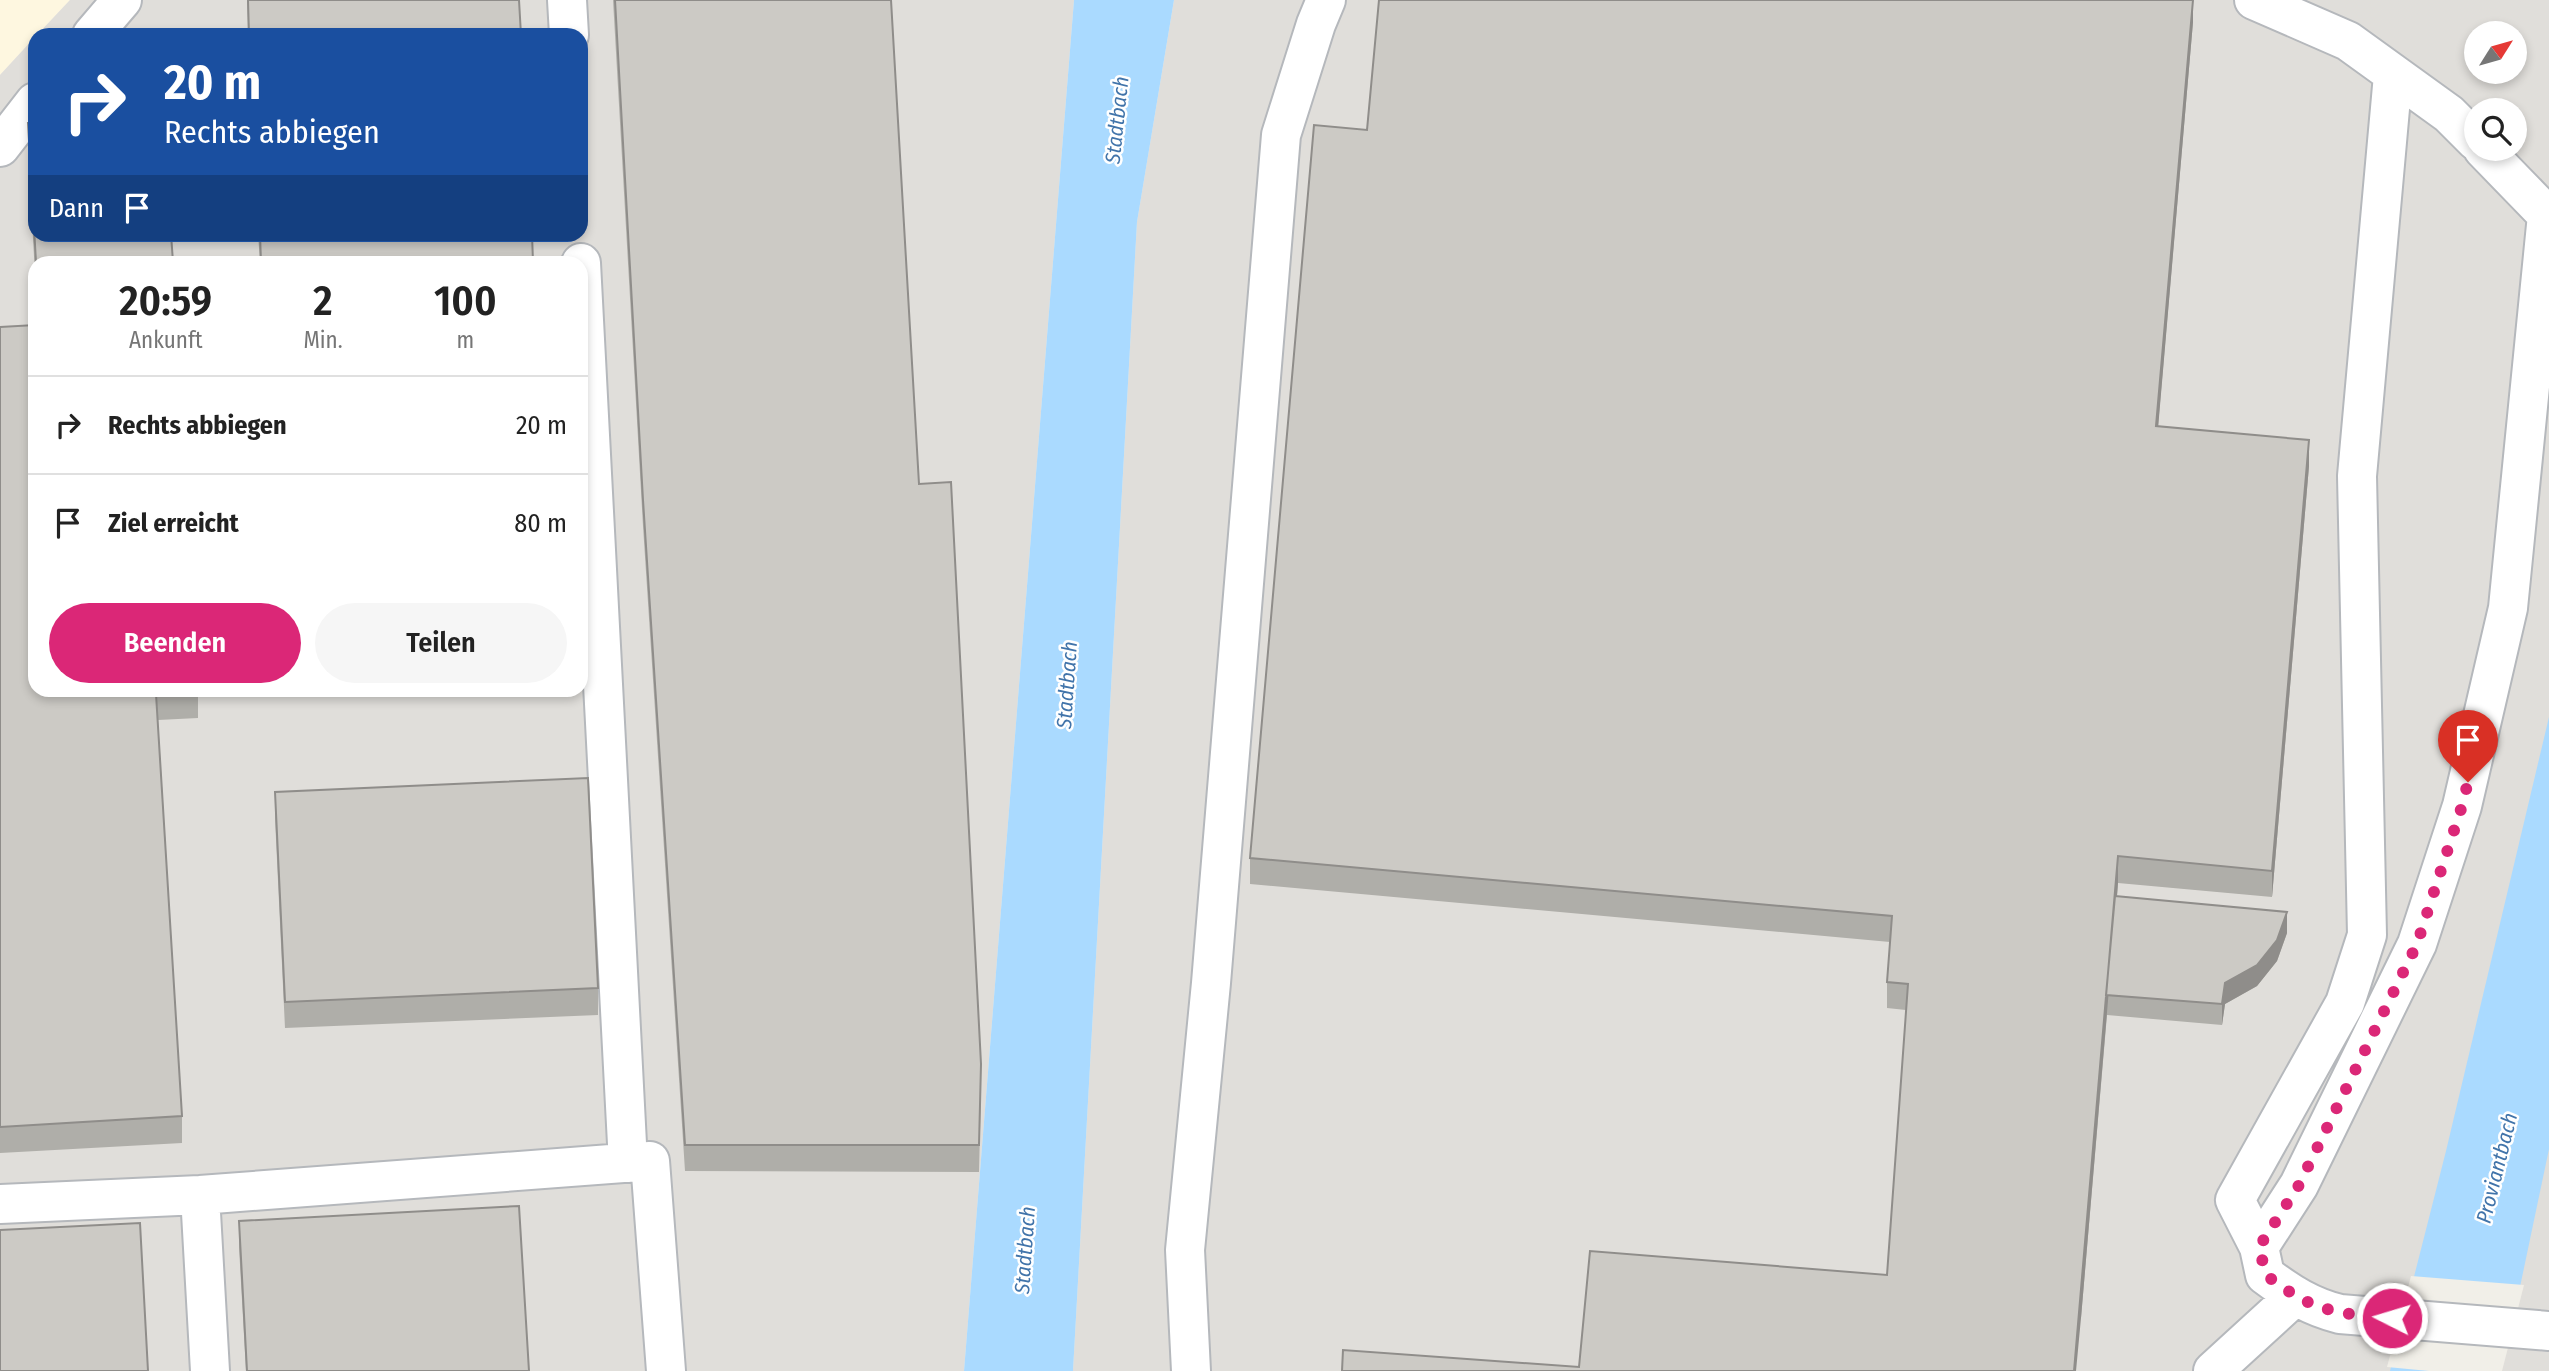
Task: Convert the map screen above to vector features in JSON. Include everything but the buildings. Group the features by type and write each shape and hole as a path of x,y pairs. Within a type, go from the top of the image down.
{"lane":[{"path":"98,28 122,0"},
{"path":"567,0 569,28"},
{"path":"1191,1371 1185,1250 1211,983 1281,135 1326,0"},
{"path":"2254,0 2348,41 2449,114 2464,129"},
{"path":"2393,75 2357,476 2367,935 2345,1003 2235,1200 2259,1247 2266,1275 2294,1297 2325,1310 2340,1314 2549,1331"},
{"path":"0,147 28,111"},
{"path":"2259,1247 2299,1185 2417,944 2462,806 2508,608 2547,215 2495,161"},
{"path":"588,397 628,1163"},
{"path":"0,1204 200,1195 650,1161 666,1371"},
{"path":"200,1195 210,1371"},
{"path":"2213,1371 2294,1297"}],"shaded area":[{"path":"0,0 70,0 44,28 28,28 28,45 0,75"},
{"path":"70,0 1074,0 964,1371 0,1371 0,75 28,45 28,242 588,242 588,28 44,28"},
{"path":"1174,0 2549,0 2549,1371 1073,1371 1137,222"}],"water":[{"name":"Stadtbach","path":"1074,0 1174,0 1137,222 1073,1371 964,1371"},
{"name":"Proviantbach","path":"2549,717 2549,1149 2520,1287 2498,1371 2390,1371 2446,1151"}],"pier":[{"path":"2411,1276 2524,1285 2502,1371 2429,1371 2387,1367"}],"route":[{"path":"2392,1318 2340,1314 2294,1297 2266,1275 2259,1247 2299,1185 2417,944 2468,782"}]}
